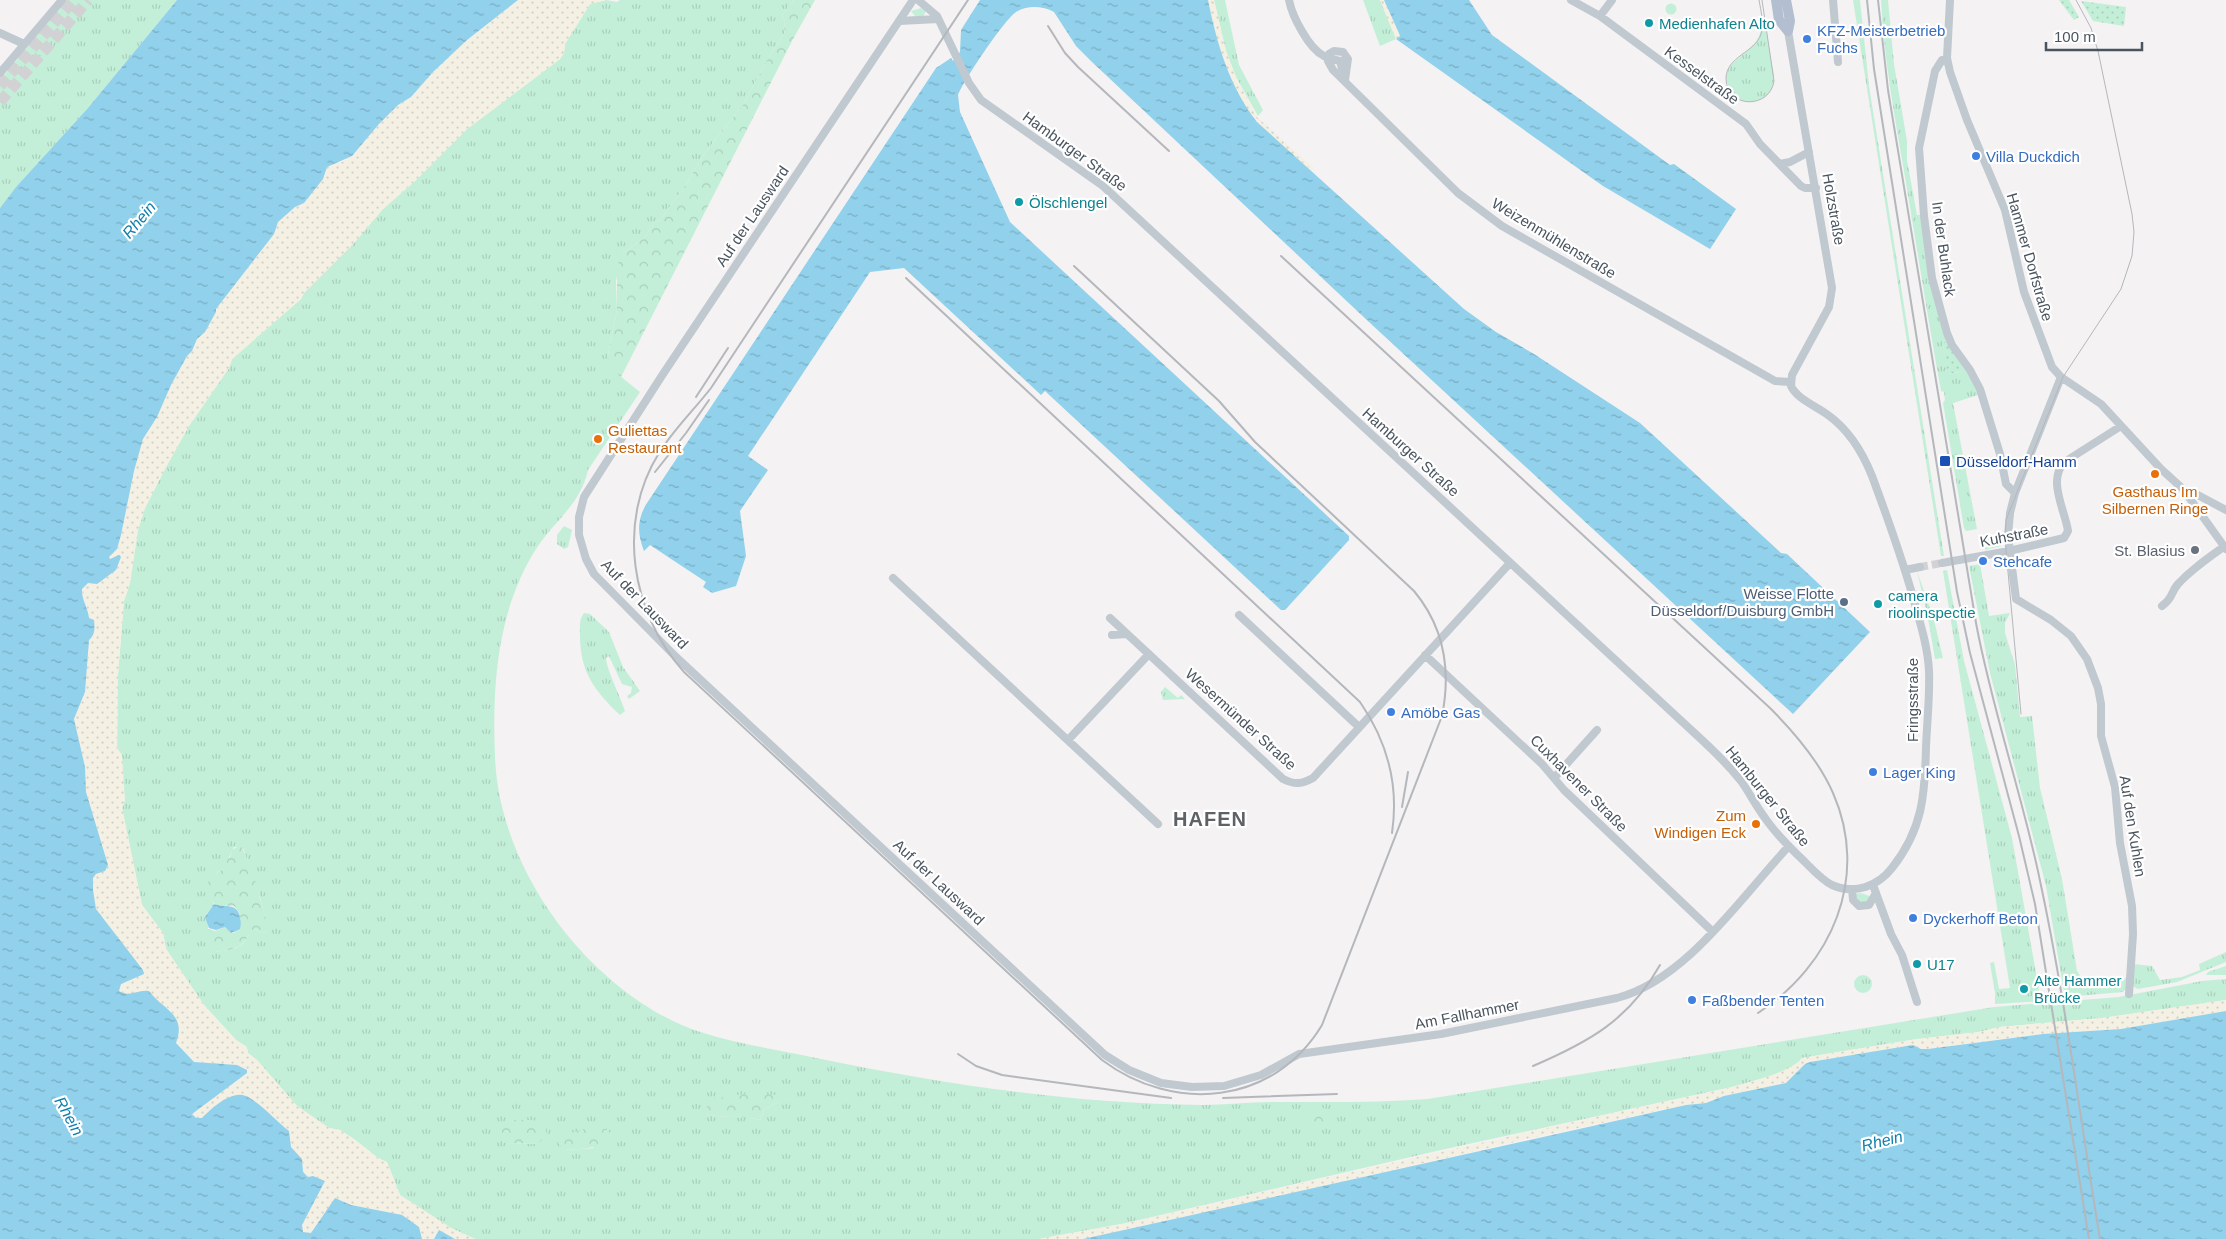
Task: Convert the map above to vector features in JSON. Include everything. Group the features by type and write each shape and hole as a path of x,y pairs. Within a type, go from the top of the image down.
{"main road":[{"name":"Holzstraße","path":"1776,0 1779,20 1788,31"},
{"name":"Holzstraße","path":"1786,0 1790,21 1788,31"}],"street":[{"path":"0,73 62,0"},
{"name":"Auf der Lausward","path":"913,0 589,487 579,517 580,540 586,559 594,574 676,656 1105,1055"},
{"name":"Hamburger Straße","path":"918,0 929,8 938,19 974,92 987,105 1103,186 1725,762 1765,818 1789,846 1825,881 1852,889 1873,885"},
{"name":"Weizenmühlenstraße","path":"1288,0 1302,31 1323,56 1340,61 1345,80 1458,193 1502,226 1775,381 1790,382"},
{"name":"Kesselstraße","path":"1570,0 1600,16 1746,124 1760,144 1802,187 1816,188"},
{"path":"1600,16 1612,0"},
{"path":"1833,0 1838,62"},
{"name":"Hammer Dorfstraße","path":"1950,0 1947,58 1956,90 2005,210 2029,310 2052,367 2061,378 2092,396 2190,498 2225,548"},
{"path":"898,21 938,19"},
{"name":"Holzstraße","path":"1788,31 1832,288 1829,307 1790,382"},
{"path":"0,33 24,44"},
{"name":"In der Buhlack","path":"1947,58 1942,60 1935,71 1919,148 1924,216 1932,278 1947,334 1980,389 2000,454 2006,484 2015,493"},
{"path":"1780,164 1790,162 1809,152"},
{"name":"Auf den Kuhlen","path":"2061,378 2015,493 2008,528 2009,551 2016,599 2051,620 2071,636 2087,659 2098,688 2101,704 2101,736 2115,786 2120,843 2132,906 2133,934 2129,994"},
{"name":"Fringsstraße","path":"1790,382 1792,389 1798,395 1843,428 1858,447 1872,475 1905,570 1920,624 1929,672 1925,786 1917,823 1906,848 1888,873 1873,885"},
{"name":"Kuhstraße","path":"1942,563 2009,551 2066,537 2067,526 2057,482 2060,469 2066,461 2121,426"},
{"path":"2190,498 2194,493 2226,510"},
{"path":"2162,606 2171,599 2174,588 2190,572 2225,548"},
{"name":"Wesermünder Straße","path":"1110,618 1283,779 1291,783 1304,783 1313,778 1510,563"},
{"path":"1905,570 1920,567"},
{"path":"893,578 1158,824"},
{"path":"1239,615 1359,727"},
{"path":"1112,635 1127,634"},
{"path":"1068,740 1149,654"},
{"name":"Cuxhavener Straße","path":"1424,655 1542,764 1564,790 1713,932"},
{"path":"1554,778 1597,730"},
{"name":"Am Fallhammer","path":"1105,1055 1129,1070 1154,1081 1192,1087 1224,1086 1261,1074 1296,1054 1450,1033 1630,994 1660,978 1687,957 1713,932 1789,846"},
{"path":"1873,885 1890,934 1902,955 1917,1002"},
{"path":"1852,889 1852,900 1859,906 1869,906 1876,893"}],"green space":[{"path":"67,0 177,0 88,108 16,187 0,208 0,80"},
{"path":"606,0 617,2 620,0 794,0 782,15 785,21 784,34 767,60 743,105 704,154 687,183 660,220 654,223 644,238 622,254 616,281 617,310 608,355 615,368 615,372 640,392 588,470 574,502 545,536 524,570 506,621 500,648 496,675 495,757 500,797 511,837 528,875 550,912 576,945 606,975 638,1001 673,1021 724,1039 912,1076 1057,1097 1154,1104 1202,1105 1428,1099 1994,1007 2119,997 2202,981 2226,979 2226,1000 2102,1018 1999,1027 1979,1032 1917,1039 1802,1058 1796,1066 1781,1073 1732,1087 1441,1150 1126,1223 1039,1239 475,1239 451,1228 400,1195 387,1162 378,1158 340,1130 329,1128 297,1106 257,1060 248,1053 247,1047 236,1040 204,1005 166,949 163,933 142,905 122,808 125,800 117,748 118,674 124,601 130,583 138,530 145,508 189,426 229,368 232,359 301,299 304,293 355,242 383,209 415,181 467,129 560,59 564,53 565,44 590,4","holes":["234,847 243,848 260,897 268,931 265,933 254,929 241,945 228,950 214,951 205,942 209,928 206,915 214,904 212,901 215,874 223,869","760,1095 779,1095 779,1101 764,1110 760,1120 706,1114","545,1125 538,1144 505,1143","568,1134 573,1134 594,1148 566,1150"]},
{"path":"794,0 815,0 793,39 621,377 614,372 615,368 609,364 608,355 617,310 617,266 622,254 644,238 654,223 660,220 687,183 704,154 743,105 767,60 784,34 785,21 782,15"},
{"path":"1214,0 1225,0 1239,65 1263,110 1258,116 1236,77 1226,51"},
{"path":"1363,0 1380,0 1396,39 1380,46"},
{"path":"1853,0 1860,0 1869,86 1944,556 1941,556"},
{"path":"1881,0 1888,0 1894,64 1907,141 1907,160 1917,215 1923,215 1925,233 1950,342 1943,344 1949,374 1969,370 1981,394 1953,403 1977,529 1966,531 1943,403 1945,400 1944,392 1941,391 1936,364 1894,111 1887,67"},
{"path":"2059,0 2069,0 2079,17 2074,20"},
{"path":"2081,1 2126,7 2124,26 2093,21"},
{"path":"1671,3 1677,9 1671,15 1665,9"},
{"path":"921,8 926,11 923,17 915,16 911,11"},
{"path":"1762,19 1764,19 1774,75 1773,86 1768,94 1761,99 1753,102 1745,101 1737,98 1731,92 1727,82 1727,73 1731,66 1757,41 1761,31"},
{"path":"1950,342 1969,370 1948,374 1943,344"},
{"path":"564,526 572,530 568,547 564,549 557,544 557,535"},
{"path":"1997,531 2000,531 2001,546 1985,550 1985,547 1987,547 1986,538 1998,536"},
{"path":"1980,564 1989,616 2010,613 2005,623 2005,633 2015,665 2020,717 2032,716 2040,788 2062,879 2077,971 2084,982 2123,981 2128,975 2126,989 2123,992 2065,997 2066,990 2064,992 2046,886 1990,673 1969,566"},
{"path":"1947,570 1964,661 2012,838 2041,1001 1995,1004 1990,963 1994,962 1999,989 2010,988 1943,571"},
{"path":"1917,571 1934,620 1943,658 1935,659"},
{"path":"584,613 590,614 609,632 623,667 640,691 629,699 627,696 631,693 632,687 622,684 609,656 606,658 608,669 625,711 620,715 596,688 586,670 580,635 581,620"},
{"path":"1165,687 1178,698 1181,695 1185,699 1163,700 1161,692"},
{"path":"241,845 253,873 269,931 265,933 254,929 241,945 228,950 214,951 205,941 203,935 205,928 215,931 225,927 231,933 234,933 241,920 239,912 234,906 216,905 208,900 207,885 211,878 223,869 222,862 230,857 232,850"},
{"path":"1861,893 1872,897 1871,900 1860,904 1856,899 1856,894"},
{"path":"2226,952 2226,962 2177,982 2138,989 2132,986 2133,964 2152,966 2160,980 2182,977 2200,970 2199,964"},
{"path":"2226,966 2226,975 2206,975 2208,972"},
{"path":"1859,975 1867,975 1872,980 1870,991 1859,993 1854,988 1854,980"},
{"path":"743,1094 779,1095 779,1101 764,1110 760,1120 706,1114 706,1108 713,1099"},
{"path":"1315,1105 1321,1106 1334,1118 1331,1124 1307,1126 1302,1122 1303,1114 1312,1112"},
{"path":"511,1120 533,1120 545,1125 547,1135 538,1144 505,1143 496,1136 497,1127"},
{"path":"591,1127 605,1129 611,1133 601,1143 591,1148 565,1150 558,1143 568,1134"}],"sand":[{"path":"518,0 606,0 590,4 565,44 564,53 560,59 467,129 415,181 383,209 355,242 304,293 301,299 232,359 229,368 189,426 145,508 138,530 130,583 124,601 118,674 117,748 122,755 125,800 122,808 142,905 163,933 166,949 204,1005 236,1040 247,1048 248,1053 257,1060 297,1106 329,1128 340,1130 378,1158 387,1162 400,1195 451,1228 475,1239 455,1239 439,1230 434,1239 422,1239 422,1236 402,1215 351,1205 340,1199 330,1207 311,1233 306,1234 302,1229 304,1219 321,1190 303,1172 302,1159 291,1147 289,1131 275,1120 231,1096 202,1118 196,1118 191,1114 246,1073 247,1070 237,1065 194,1062 175,1043 171,1010 157,1002 149,991 129,994 119,991 120,984 143,974 143,970 96,909 93,878 96,874 105,871 108,865 86,792 85,767 74,719 85,692 90,639 87,606 82,589 88,583 97,584 118,566 120,557 110,559 109,557 117,549 143,439 157,417 171,385 187,356 192,351 197,339 205,332 216,309 274,234 278,222 295,207 304,203 326,174 327,167 330,164 342,162 352,156 379,124 398,105 411,97 433,72 467,40"},
{"path":"1208,0 1214,0 1226,51 1236,77 1257,117 1314,168 1311,170 1263,128 1238,94 1224,64"},
{"path":"1380,0 1384,0 1398,31 1399,38 1396,39"},
{"path":"2226,1000 2226,1011 2121,1029 2043,1034 1928,1049 1906,1046 1810,1062 1805,1064 1789,1082 1724,1096 1706,1103 1686,1105 1531,1138 1180,1219 1083,1239 1039,1239 1128,1223 1735,1086 1777,1073 1792,1066 1802,1058 1917,1039 1979,1032 1999,1027 2102,1018"}],"water":[{"name":"Rhein","path":"177,0 518,0 467,40 433,72 411,97 398,105 379,124 352,156 327,167 323,179 304,203 295,207 278,222 274,234 216,309 205,332 197,339 192,351 187,356 171,385 157,417 143,439 117,549 109,557 110,559 119,555 121,557 116,570 97,584 88,583 82,589 89,618 94,620 94,629 89,640 85,692 74,719 85,767 86,792 108,865 105,871 96,874 93,878 96,909 143,970 144,974 121,984 119,991 130,994 149,991 176,1019 179,1033 176,1043 194,1062 237,1065 247,1070 247,1073 192,1114 196,1118 202,1118 215,1106 231,1096 242,1095 253,1100 289,1131 291,1147 302,1159 303,1172 308,1177 313,1176 325,1181 302,1225 303,1232 311,1233 335,1198 351,1205 402,1215 419,1227 422,1239 0,1239 0,208 16,187 88,108"},
{"path":"980,0 1208,0 1225,64 1239,94 1257,122 1464,309 1496,332 1534,354 1640,423 1781,553 1787,554 1870,632 1793,714 1369,322 1092,62 1076,46 1054,12 1045,8 1035,7 1020,10 1010,17 985,51 958,95 960,112 1010,222 1349,536 1349,540 1285,610 1281,610 1045,391 1041,395 904,268 870,272 748,456 768,470 740,511 746,556 736,586 712,593 703,587 706,582 650,545 644,551 639,526 641,515 647,503 936,68 951,58 953,61 960,52 961,30"},
{"path":"1384,0 1469,0 1492,35 1670,165 1674,164 1736,209 1710,249 1603,186 1396,39 1400,36"},
{"path":"214,904 230,906 236,909 240,917 240,929 231,933 225,927 216,930 209,928 205,917"},
{"name":"Rhein","path":"2226,1011 2226,1239 1083,1239 1686,1105 1706,1103 1724,1096 1786,1083 1805,1064 1810,1062 1913,1045 1921,1049 1928,1049 2043,1034 2121,1029"},
{"path":"439,1230 455,1239 434,1239"}],"tunnel":[{"path":"0,86 74,0"},
{"path":"0,102 88,0"},
{"path":"1920,567 1942,563"}],"tram line":[{"path":"1759,0 1762,22 1761,34 1753,46 1731,65 1727,71 1726,79 1728,89 1733,96 1749,102 1765,97 1771,90 1774,81 1762,0"},
{"path":"2021,714 2005,539 2006,520 2063,377 2121,289 2132,256 2134,232 2132,214 2098,51 2091,28 2076,0"}],"railway":[{"path":"968,0 711,388 659,453 646,480 637,508 634,537 641,595 652,623 666,648 684,672 1102,1060 1130,1077 1160,1089 1191,1094 1221,1093 1250,1085 1278,1072 1302,1052 1322,1025 1442,716 1446,683 1443,650 1432,619 1414,591 1255,442 1219,401 1074,266"},
{"path":"1867,0 1874,69 1957,592 1970,653 2019,836 2035,904 2089,1239"},
{"path":"1878,0 1888,90 1976,623 1990,687 2039,876 2064,1012 2100,1239"},
{"path":"1048,26 1065,53 1078,67 1169,151"},
{"path":"1281,256 1770,708 1797,737 1821,770 1833,793 1843,825 1847,856 1845,887 1837,916 1824,944 1806,970 1784,993 1758,1013"},
{"path":"906,278 1360,702 1377,732 1389,764 1394,798 1392,833"},
{"path":"696,397 728,348"},
{"path":"655,472 709,400"},
{"path":"1402,807 1408,772"},
{"path":"1533,1066 1572,1048 1606,1027 1635,1001 1660,965"},
{"path":"958,1054 976,1066 1002,1075 1171,1098"},
{"path":"1223,1098 1337,1094"}],"place":[{"name":"Medienhafen Alto","path":"1649,23"},
{"name":"KFZ-Meisterbetrieb Fuchs","path":"1807,39"},
{"name":"Villa Duckdich","path":"1976,156"},
{"name":"Ölschlengel","path":"1019,202"},
{"name":"Guliettas Restaurant","path":"598,439"},
{"name":"Düsseldorf-Hamm","path":"1945,461"},
{"name":"Gasthaus Im Silbernen Ringe","path":"2155,474"},
{"name":"St. Blasius","path":"2195,550"},
{"name":"Stehcafe","path":"1983,561"},
{"name":"Weisse Flotte Düsseldorf/Duisburg GmbH","path":"1844,602"},
{"name":"camera rioolinspectie","path":"1878,604"},
{"name":"Amöbe Gas","path":"1391,712"},
{"name":"Lager King","path":"1873,772"},
{"name":"Zum Windigen Eck","path":"1756,824"},
{"name":"Dyckerhoff Beton","path":"1913,918"},
{"name":"U17","path":"1917,964"},
{"name":"Alte Hammer Brücke","path":"2024,989"},
{"name":"Faßbender Tenten","path":"1692,1000"}],"district":[{"name":"HAFEN","path":"1210,819"}]}
